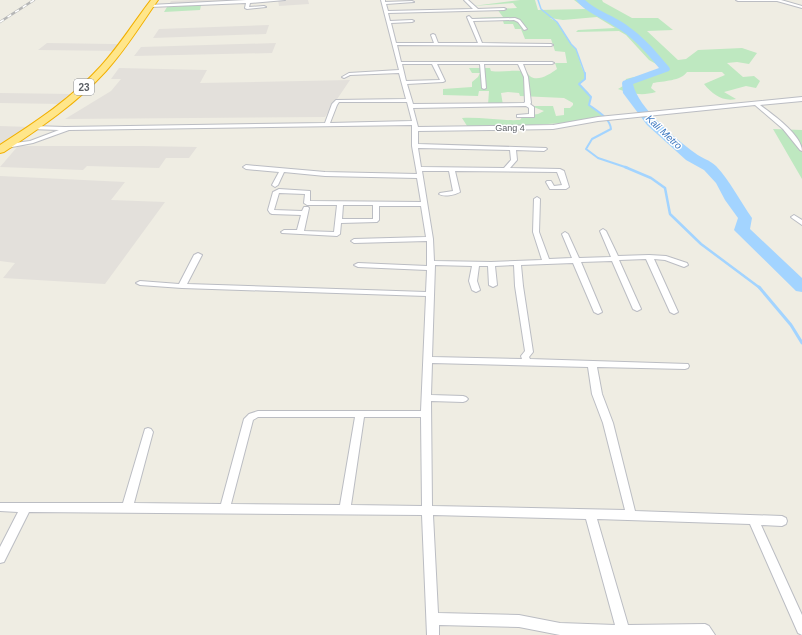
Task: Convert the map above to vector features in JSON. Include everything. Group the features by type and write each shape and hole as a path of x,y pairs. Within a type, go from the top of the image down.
{"highway":[{"name":"23","path":"3,148 54,111 98,74 112,59 152,3"}],"street":[{"path":"152,3 283,0"},
{"path":"466,0 476,9"},
{"path":"738,0 777,0 802,7"},
{"path":"248,1 247,8 264,7"},
{"path":"412,2 384,2 415,126 415,146 430,239 431,266 426,414 427,510 433,635"},
{"path":"465,9 480,44"},
{"path":"386,12 504,9"},
{"path":"471,20 517,20 525,29"},
{"path":"389,22 412,21"},
{"path":"433,35 436,44"},
{"path":"394,44 551,46"},
{"path":"399,63 552,63"},
{"path":"405,83 442,81 434,63"},
{"path":"482,63 484,88"},
{"path":"519,116 532,116 531,106 528,104 526,78 520,63"},
{"path":"344,77 349,74 402,71"},
{"name":"Gang 4","path":"32,128 328,124 553,127 603,118 802,99"},
{"path":"328,124 335,104 338,101 515,106 528,104"},
{"path":"755,103 785,128 802,149"},
{"path":"3,148 31,142 68,128"},
{"path":"415,146 544,149"},
{"path":"506,169 514,160 513,148"},
{"path":"246,167 282,171 354,175 451,169 560,171 566,187 552,188 549,182"},
{"path":"442,194 457,192 451,169"},
{"path":"275,185 282,171"},
{"path":"300,233 307,203 308,192 276,192 271,210 275,213 304,213"},
{"path":"537,199 536,232 546,262"},
{"path":"307,203 425,204"},
{"path":"284,232 336,234 340,204"},
{"path":"339,220 374,221 376,220 376,204"},
{"path":"794,217 802,223"},
{"path":"603,230 637,309"},
{"path":"565,234 598,312"},
{"path":"354,241 430,239"},
{"path":"182,286 198,254"},
{"path":"649,257 674,312"},
{"path":"358,265 431,266 649,257 666,258 684,265"},
{"path":"517,263 529,352 525,356 527,362"},
{"path":"476,264 474,281 476,290"},
{"path":"491,264 493,284"},
{"path":"140,283 182,286 430,294"},
{"path":"427,360 685,366"},
{"path":"592,364 597,394 608,423 631,515"},
{"path":"426,398 463,399"},
{"path":"225,508 249,419 252,416 258,414 426,414"},
{"path":"345,509 360,414"},
{"path":"127,508 148,432"},
{"path":"0,508 427,510 782,520"},
{"path":"0,558 25,508"},
{"path":"590,514 623,631"},
{"path":"753,520 802,629"},
{"path":"432,619 519,621 560,629 645,633 705,630 708,635"}],"shaded area":[{"path":"250,0 249,2 167,7 171,1"},
{"path":"278,0 308,0 309,4 279,6"},
{"path":"269,25 266,34 153,38 159,29"},
{"path":"47,43 127,44 121,51 38,50"},
{"path":"276,43 272,53 134,56 141,47"},
{"path":"119,68 207,70 200,83 350,80 325,117 65,119 111,91 121,79 111,79"},
{"path":"0,93 73,94 61,104 0,103"},
{"path":"0,126 30,127 7,144 0,144"},
{"path":"18,146 197,147 189,158 166,158 159,168 87,166 83,170 0,167"},
{"path":"0,176 125,182 111,200 165,202 105,284 3,278 15,263 0,261"}],"green space":[{"path":"520,0 535,0 538,10 586,9 574,0 602,0 603,2 632,18 658,18 673,30 647,31 678,60 686,59 698,50 742,48 757,53 749,64 737,62 727,63 743,77 754,76 760,81 756,88 746,86 724,92 736,99 731,100 718,96 704,84 725,75 722,72 687,72 676,79 653,83 651,88 656,92 646,94 623,91 618,89 623,86 626,79 656,73 665,69 649,60 626,35 619,31 576,32 578,30 615,28 597,17 563,20 550,18 557,22 571,44 576,49 586,76 585,79 579,84 591,97 589,105 605,118 563,123 469,129 462,118 520,120 523,116 538,114 544,111 531,106 553,106 556,116 564,115 564,108 570,108 573,105 573,103 564,98 520,96 519,93 508,92 501,93 503,105 488,105 489,91 479,91 478,96 443,95 443,89 472,87 472,82 480,73 472,73 469,68 490,68 491,71 522,71 527,72 533,78 541,78 557,69 555,63 567,63 565,52 555,51 551,39 525,39 521,29 515,29 513,24 504,24 503,21 471,20 474,18 503,17 497,9 517,8 513,3 473,6"},
{"path":"201,5 200,10 164,12 167,7"},
{"path":"773,129 802,130 802,179"}],"waterway":[{"path":"538,0 541,9 557,22 571,44 576,49 585,74"},
{"name":"Kali Metro","path":"580,0 591,10 618,24 645,44 665,69 627,83 629,93 651,122 691,157 709,167 722,181 732,200 745,218 742,230 802,287"},
{"path":"585,74 585,79 579,84 591,97 589,105 606,118 611,129 592,139 586,149 598,158 625,167"},
{"path":"625,167 651,178 665,188 670,214 701,244 760,288"},
{"path":"760,288 791,325 802,343"}],"railway":[{"path":"0,22 34,0"}]}
